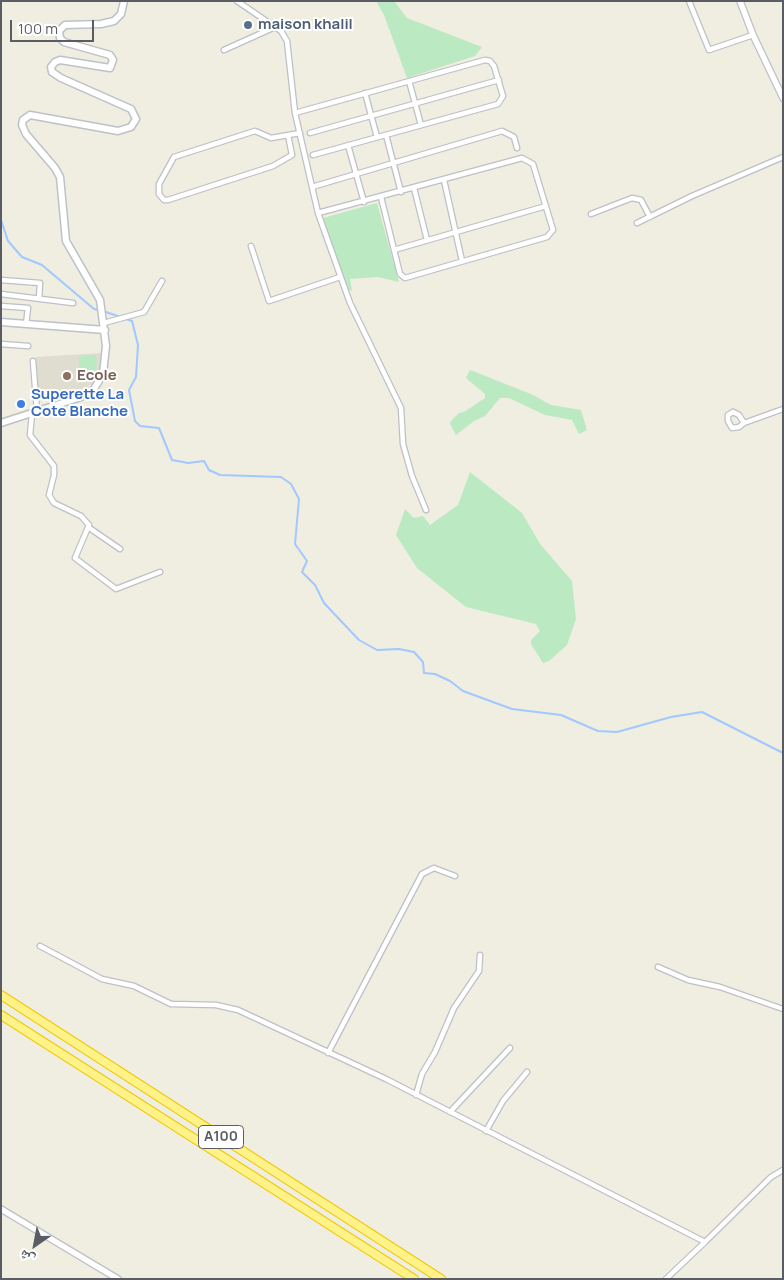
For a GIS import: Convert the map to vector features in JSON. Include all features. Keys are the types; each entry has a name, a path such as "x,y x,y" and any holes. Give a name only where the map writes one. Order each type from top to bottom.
{"highway":[{"name":"A100","path":"1,995 441,1279"},
{"name":"A100","path":"1,1015 414,1279"}],"main road":[{"path":"1,424 81,397 98,384 104,367 104,323 100,300 66,241 60,177 55,168 26,134 22,125 23,120 30,115 118,131 132,126 136,119 131,110 61,78 52,72 51,67 60,60 110,68 113,60 110,55 64,42 60,38 59,31 66,25 101,24 114,21 121,14 124,1"},
{"path":"1,322 26,324 104,323"}],"street":[{"path":"237,1 275,27 287,41 295,113 318,213 350,303 401,408 404,444 412,476 426,510"},
{"path":"689,1 709,50 753,35"},
{"path":"740,1 753,35 783,98"},
{"path":"224,50 275,27"},
{"path":"295,113 485,60 493,64 503,96 500,103 313,155"},
{"path":"310,133 499,80"},
{"path":"410,81 421,125"},
{"path":"365,94 377,137"},
{"path":"288,135 292,155 273,166 168,200 164,200 159,194 159,184 174,157 255,131 271,138 288,135 300,133"},
{"path":"312,187 502,131 514,137 517,148"},
{"path":"386,135 401,192"},
{"path":"348,145 364,202"},
{"path":"637,223 783,156"},
{"path":"318,213 525,158 533,164 553,228 550,236 405,278 400,274 381,197"},
{"path":"444,180 462,261"},
{"path":"414,188 427,240"},
{"path":"591,214 613,204 638,198 650,217"},
{"path":"394,250 546,206"},
{"path":"251,246 269,301 340,277"},
{"path":"1,280 40,283 39,299"},
{"path":"104,323 144,312 162,282"},
{"path":"1,294 73,303"},
{"path":"1,306 28,308 26,324"},
{"path":"1,344 28,346"},
{"path":"33,361 34,413 30,435 54,466 54,475 49,495 58,506 81,516 89,525 88,527 120,549"},
{"path":"744,423 783,409"},
{"path":"88,527 75,558 116,590 160,572"},
{"path":"328,1053 422,874 434,868 455,876"},
{"path":"40,946 102,978 134,986 170,1004 216,1005 238,1010 416,1095 705,1242"},
{"path":"416,1095 422,1074 435,1052 454,1008 479,971 480,956"},
{"path":"658,967 688,980 720,987 783,1009"},
{"path":"450,1112 510,1048"},
{"path":"486,1131 503,1101 527,1072"},
{"path":"666,1279 771,1177 783,1170"},
{"path":"1,1209 118,1279"}],"shaded area":[{"name":"Ecole","path":"101,353 100,368 93,384 89,385 85,391 39,394 36,357"}],"green space":[{"path":"376,1 394,1 407,18 482,47 475,56 407,78 384,15"},
{"path":"377,203 399,282 378,277 350,279 352,290 347,291 323,218"},
{"path":"96,355 97,376 80,376 79,356"},
{"path":"470,370 531,394 551,405 581,410 587,430 579,434 572,420 545,415 509,398 500,398 485,416 474,421 456,435 450,424 451,421 459,413 464,412 485,398 485,394 466,378"},
{"path":"470,472 522,513 540,544 572,581 576,619 567,645 549,661 543,663 531,644 531,640 540,631 536,624 466,607 417,568 396,535 405,509 414,518 423,516 430,525 458,505"}],"waterway":[{"path":"1,220 8,241 22,257 42,265 94,309 98,310"},
{"path":"103,311 132,321 138,345 136,377 129,390 135,421 140,426 159,428 172,460 188,463 204,461 209,470 220,475 281,477 291,484 299,499 295,544 307,561 302,572 315,585 324,603 359,640 377,650 399,649 414,652 423,662 424,673 435,674 450,681 463,691 512,709 561,715 598,731 617,732 671,717 702,712 783,753"}],"place":[{"name":"maison khalil","path":"248,25"},
{"name":"Ecole","path":"67,376"},
{"name":"Superette La Cote Blanche","path":"21,404"}]}
